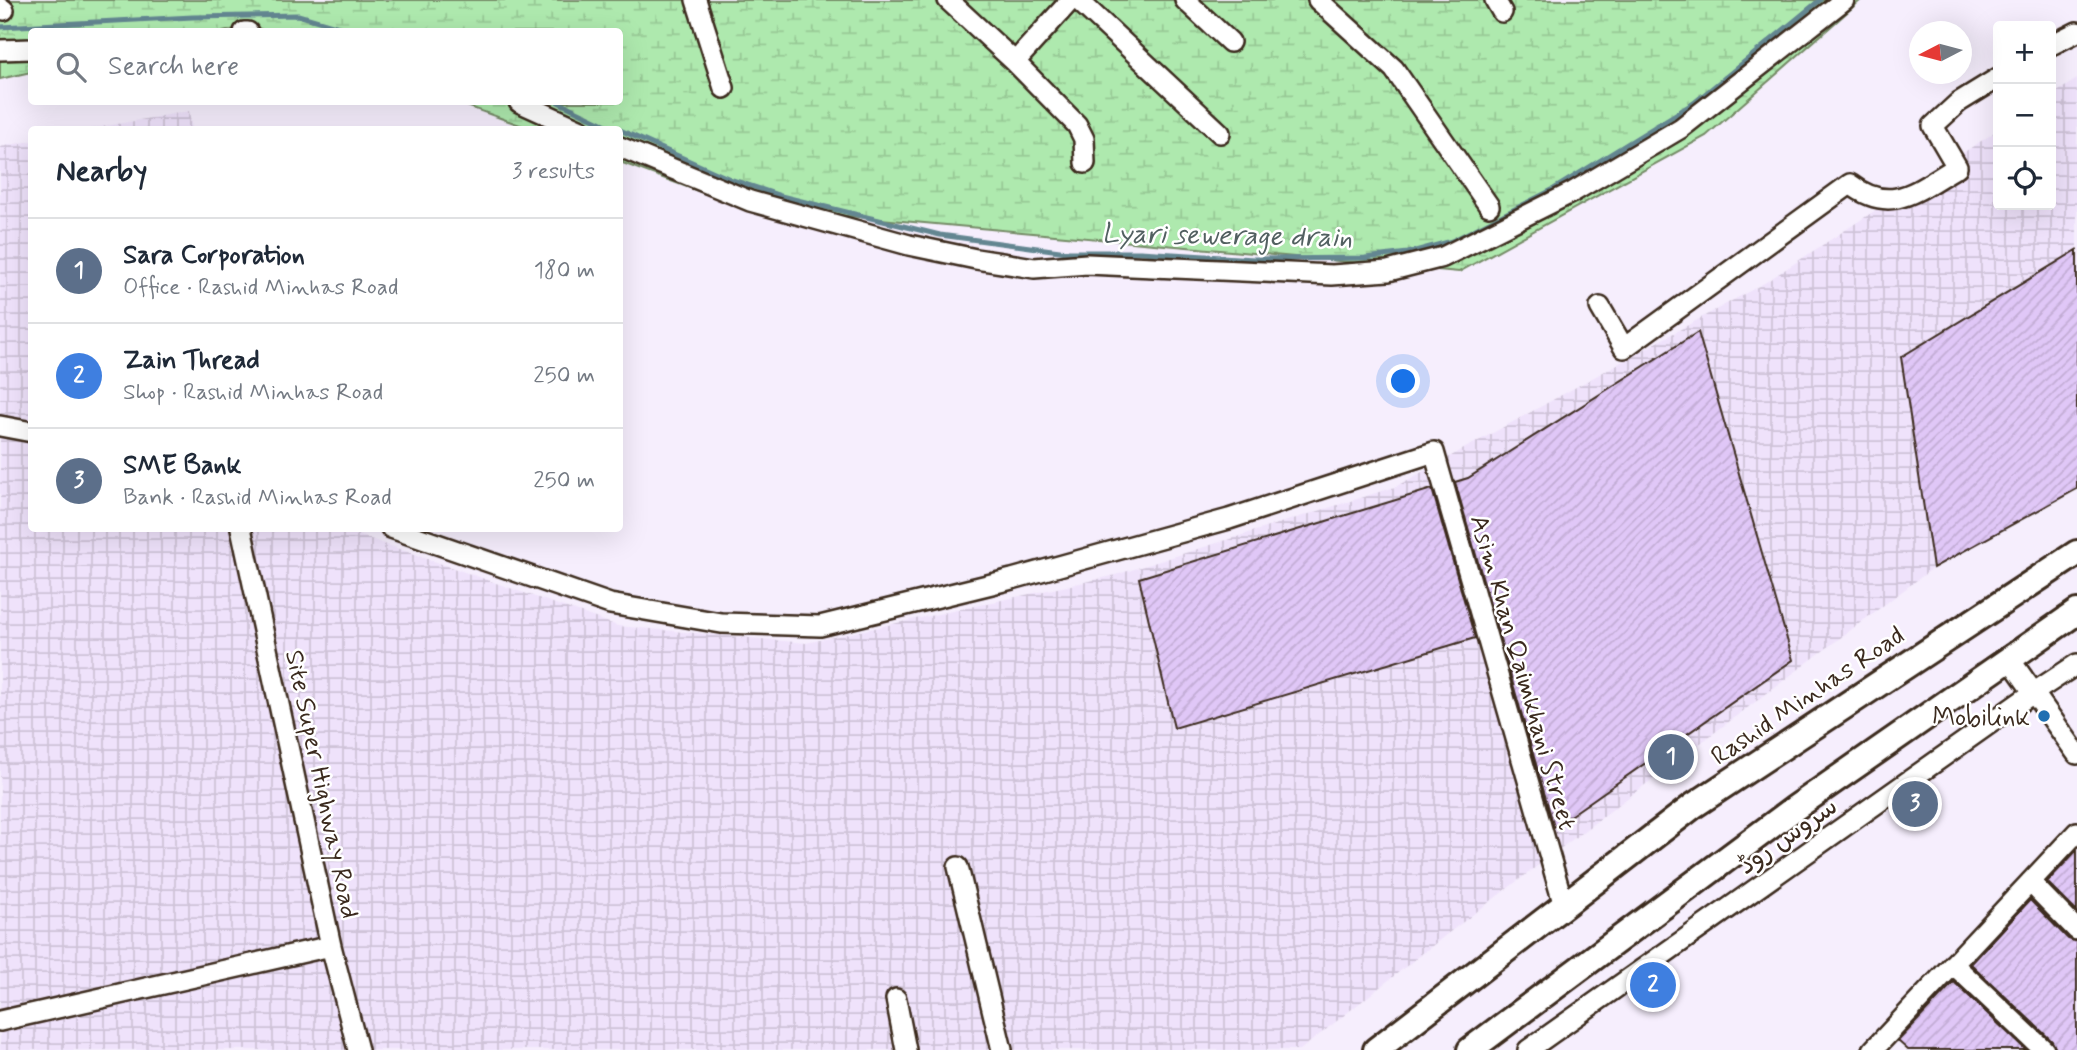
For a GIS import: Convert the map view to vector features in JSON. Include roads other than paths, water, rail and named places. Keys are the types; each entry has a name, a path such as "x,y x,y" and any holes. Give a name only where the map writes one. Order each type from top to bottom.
{"main road":[{"name":"Rashid Minhas Road","path":"1376,1050 1693,806 2077,553"},
{"path":"1470,1050 1795,808 2077,612"}],"street":[{"path":"696,0 724,88"},
{"path":"948,0 1077,125 1084,139 1085,163"},
{"path":"1015,62 1071,0"},
{"path":"1078,0 1220,133"},
{"path":"1185,0 1230,41"},
{"path":"1318,0 1394,69 1489,206"},
{"path":"623,148 750,201 909,245 976,260 1034,268 1087,264 1332,275 1388,271 1443,257 1573,192 1681,128 1844,0"},
{"path":"2056,42 2077,32"},
{"path":"0,50 28,49"},
{"path":"1600,307 1624,348 1850,184 1865,195 1883,201 1906,197 1957,167 1933,127 1959,102 1993,81"},
{"path":"526,105 572,126"},
{"path":"0,426 28,431"},
{"name":"Asim Khan Qaimkhani Street","path":"403,532 610,604 720,623 820,626 1012,579 1229,519 1434,452 1564,906"},
{"name":"Site Super Highway Road","path":"242,532 331,946 358,1050"},
{"path":"2009,658 2077,754"},
{"name":"سروس روڈ","path":"1528,1050 2077,664"},
{"path":"1878,1048 2077,832"},
{"path":"958,867 1002,1050"},
{"path":"2030,882 2077,930"},
{"path":"0,1021 331,946"},
{"path":"1954,964 2044,1050"},
{"path":"896,999 906,1050"}],"waterway":[{"name":"Lyari sewerage drain","path":"623,131 730,179 781,196 940,235 1067,252 1140,252 1254,259 1365,258 1408,253 1452,241 1554,189 1694,103 1820,0"},
{"name":"Lyari sewerage drain","path":"0,27 193,17 298,15 342,28"},
{"name":"Lyari sewerage drain","path":"564,105 609,126"}],"place":[{"name":"Mobilink","path":"2044,716"},
{"name":"Sara Corporation","path":"1671,757"},
{"name":"SME Bank","path":"1915,804"},
{"name":"Zain Thread","path":"1653,985"}]}
